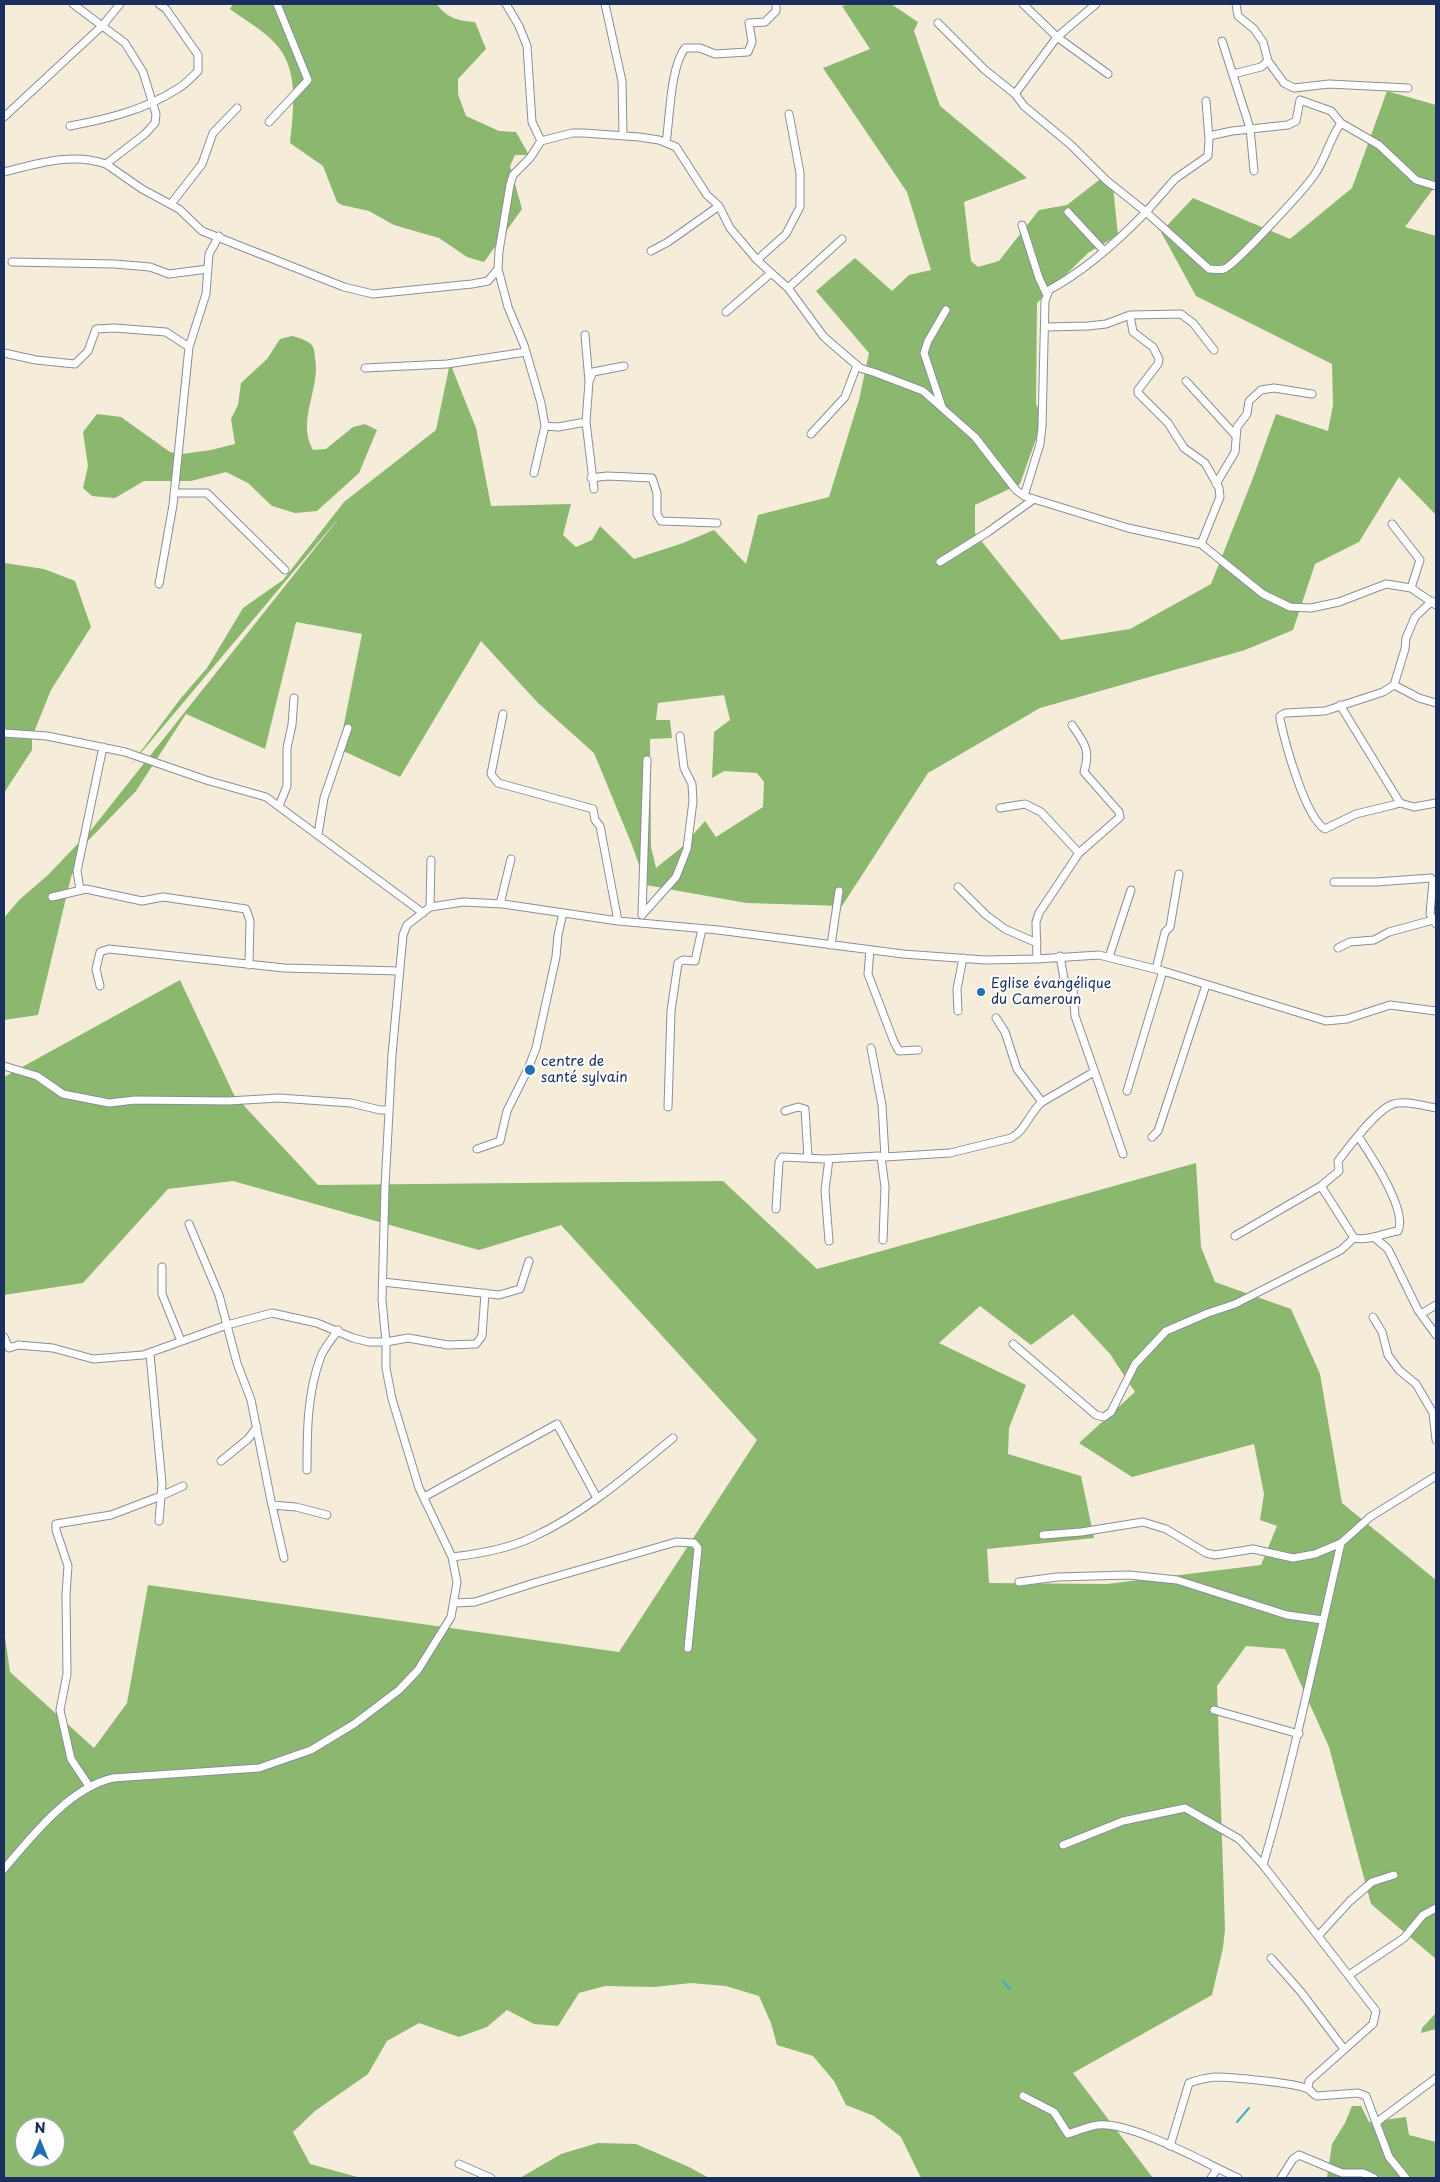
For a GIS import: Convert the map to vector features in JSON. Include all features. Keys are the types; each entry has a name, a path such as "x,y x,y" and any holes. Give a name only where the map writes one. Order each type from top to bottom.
{"street":[{"path":"73,4 126,44 143,72 156,114 155,123 146,134 106,164"},
{"path":"4,117 103,25 120,4"},
{"path":"269,122 308,80 277,4"},
{"path":"506,4 519,26 527,46 532,122 541,141"},
{"path":"605,4 622,81 623,135"},
{"path":"666,143 674,75 679,56 685,48 700,48 715,54 748,52 752,42 749,24 765,22 776,11 776,4"},
{"path":"1023,4 1057,37 1108,74"},
{"path":"1015,94 1057,37 1096,4"},
{"path":"1236,4 1238,16 1254,29 1263,42 1268,61 1284,83 1294,88 1329,84 1408,88"},
{"path":"70,126 113,117 153,102 179,89 198,71 198,55 163,5"},
{"path":"938,23 985,70 1015,94 1024,106 1072,144 1107,181 1146,212 1209,269 1224,269 1242,255 1306,187 1316,173 1331,137 1341,123"},
{"path":"1222,41 1250,128 1254,171"},
{"path":"1234,74 1261,67 1268,61"},
{"path":"1209,136 1250,128 1288,125 1296,121 1300,100 1330,111 1341,123 1379,145 1392,160 1416,180 1436,186"},
{"path":"1024,496 1040,444 1045,301 1048,290 1070,278 1120,239 1175,179 1208,156 1209,136 1206,101"},
{"path":"171,204 202,164 213,133 238,108"},
{"path":"757,260 786,234 800,207 800,173 789,114"},
{"path":"534,473 545,426 541,403 526,352 508,307 498,269 498,251 513,175 530,158 541,141 572,133 623,135 659,140 676,147 707,195 719,206 730,228 757,260 788,288 824,337 860,368 876,372 924,392 942,410 975,437 1016,490 1024,496 1128,528 1202,544 1263,594 1290,607 1311,608 1339,602 1386,584 1411,588 1434,603 1414,617 1406,638 1405,649 1394,685 1383,692 1325,711 1285,713 1280,716 1295,773 1315,819 1319,825 1326,829 1356,814 1400,803 1414,806 1436,803"},
{"path":"4,172 40,163 75,159 88,159 106,164 128,180 171,204 193,220 202,231 219,236 242,248 286,263 344,287 373,294 488,281 498,269"},
{"path":"651,251 668,242 719,206"},
{"path":"1068,212 1104,251"},
{"path":"1022,225 1039,278 1047,295"},
{"path":"159,584 174,493 189,347 206,294 209,254 219,236"},
{"path":"788,288 842,239"},
{"path":"12,262 114,264 150,267 169,274 208,269"},
{"path":"726,312 771,272"},
{"path":"942,410 924,353 928,341 946,310"},
{"path":"1045,327 1106,324 1130,315 1181,314 1193,323 1214,350"},
{"path":"1130,315 1133,332 1153,347 1159,359 1158,364 1138,390 1138,393 1168,423 1184,448 1205,462 1216,484 1220,497 1202,544"},
{"path":"4,353 36,360 75,364 88,351 96,328 166,332 189,347"},
{"path":"585,335 589,382 586,422 594,489"},
{"path":"365,368 447,364 526,352"},
{"path":"811,434 845,397 857,365"},
{"path":"589,382 593,372 624,366"},
{"path":"1186,381 1236,436"},
{"path":"1216,484 1235,452 1237,427 1247,414 1249,401 1261,390 1274,388 1312,394"},
{"path":"545,426 558,427 586,422"},
{"path":"592,478 622,476 652,478 657,493 657,514 661,521 717,523"},
{"path":"174,493 207,493 285,570"},
{"path":"940,562 988,532 1034,499"},
{"path":"1392,524 1420,560 1411,588"},
{"path":"1394,685 1419,698 1436,703"},
{"path":"279,806 287,786 287,748 292,725 294,698"},
{"path":"1340,705 1400,803"},
{"path":"503,714 491,768 493,779 498,783 593,809 600,826 618,921"},
{"path":"1038,959 1036,922 1039,913 1079,853 1118,819 1120,814 1084,772 1088,759 1087,748 1072,725"},
{"path":"318,834 324,798 348,728"},
{"path":"4,733 47,736 125,752 206,780 266,797 423,913"},
{"path":"642,919 676,877 687,849 693,801 692,784 684,768 680,736"},
{"path":"80,890 77,871 103,748"},
{"path":"642,919 648,760"},
{"path":"1000,808 1025,804 1041,812 1079,853"},
{"path":"500,904 511,858"},
{"path":"430,907 431,860"},
{"path":"1128,1091 1160,970 1165,932 1170,927 1179,874"},
{"path":"1334,882 1376,882 1431,878 1433,881 1430,914 1434,922 1389,932 1374,940 1350,942 1338,948"},
{"path":"958,887 986,915 1005,929 1037,942"},
{"path":"52,896 86,889 142,901 163,897 246,909 250,921 249,965"},
{"path":"1109,957 1131,890"},
{"path":"831,946 839,891"},
{"path":"4,1869 43,1824 89,1786 113,1778 258,1768 311,1750 354,1724 399,1690 418,1670 446,1628 455,1603 457,1582 452,1558 424,1497 392,1399 386,1368 386,1342 382,1300 389,1110 403,935 407,925 430,907 463,902 500,904 618,921 642,919 831,946 903,954 963,958 1038,959 1088,954 1109,957 1160,970 1326,1021 1346,1019 1390,1005 1436,1011"},
{"path":"477,1149 500,1141 507,1111 531,1064 546,1006 563,913"},
{"path":"668,1107 671,1011 678,963 683,960 695,961 702,928"},
{"path":"100,986 96,969 100,952 109,949 284,968 399,971"},
{"path":"870,950 868,974 894,1042 899,1051 918,1050"},
{"path":"1060,956 1064,979 1073,990 1074,1016 1122,1154"},
{"path":"958,1011 957,989 963,958"},
{"path":"1152,1137 1158,1131 1206,985"},
{"path":"996,1018 1005,1032 1016,1069 1042,1102"},
{"path":"871,1048 882,1105 885,1187 883,1240"},
{"path":"4,1066 37,1076 63,1094 109,1103 135,1100 228,1101 279,1098 351,1103 380,1110 389,1110"},
{"path":"776,1209 779,1162 782,1157 829,1159 950,1153 1011,1138 1019,1132 1036,1107 1042,1102 1092,1074 1094,1070"},
{"path":"1235,1236 1321,1186 1339,1171 1338,1161 1358,1136 1382,1112 1393,1104 1436,1108"},
{"path":"785,1111 798,1107 805,1109 808,1158"},
{"path":"1321,1186 1354,1238 1365,1240 1398,1231 1400,1220 1382,1171 1358,1136"},
{"path":"829,1159 825,1190 829,1241"},
{"path":"189,1224 210,1271 237,1363 251,1400 284,1558"},
{"path":"1374,1237 1388,1249 1421,1314 1436,1335"},
{"path":"1014,1344 1096,1415 1104,1416 1111,1412 1135,1364 1166,1331 1235,1304 1341,1250 1354,1238"},
{"path":"383,1282 499,1295 520,1290 529,1261"},
{"path":"162,1267 162,1294 182,1341"},
{"path":"4,1338 6,1350 18,1345 53,1348 93,1359 109,1359 150,1354 227,1325 272,1313 317,1323 338,1330 353,1338 369,1342 386,1342 408,1338 448,1345 476,1344 482,1336 485,1293"},
{"path":"1421,1314 1436,1305"},
{"path":"1373,1317 1382,1332 1388,1355 1399,1370 1416,1384 1435,1413 1436,1440"},
{"path":"307,1470 308,1410 312,1386 322,1354 338,1330"},
{"path":"150,1354 162,1484 159,1521"},
{"path":"424,1497 557,1424 597,1498"},
{"path":"221,1461 248,1439 257,1427"},
{"path":"452,1558 484,1553 532,1538 580,1512 672,1438"},
{"path":"1043,1535 1081,1532 1143,1522 1166,1529 1206,1554 1215,1555 1253,1548 1293,1558 1315,1554 1341,1542 1370,1517 1436,1476"},
{"path":"89,1786 72,1759 60,1710 67,1674 66,1594 68,1566 56,1530 56,1524 111,1515 183,1486"},
{"path":"272,1504 296,1507 327,1516"},
{"path":"455,1603 475,1602 676,1542 694,1542 698,1548 688,1648"},
{"path":"1263,1865 1299,1734 1341,1542"},
{"path":"1019,1582 1057,1577 1129,1575 1177,1580 1287,1615 1323,1620"},
{"path":"1214,1710 1299,1734"},
{"path":"1063,1845 1123,1821 1185,1808 1239,1839 1263,1865 1374,2007 1376,2015 1373,2024 1310,2081 1308,2089"},
{"path":"1318,1936 1350,1901 1372,1882 1394,1875"},
{"path":"1349,1975 1404,1938 1424,1915 1436,1908"},
{"path":"1271,1958 1344,2049"},
{"path":"1170,2146 1189,2083 1194,2081 1215,2077 1246,2079 1308,2089 1317,2096 1362,2094 1366,2096 1389,2157 1406,2178"},
{"path":"1377,2122 1436,2078"},
{"path":"1023,2096 1054,2112 1068,2134 1099,2125 1123,2128 1153,2138 1238,2178"},
{"path":"1281,2178 1293,2159 1299,2155 1345,2176 1363,2173 1374,2178"},
{"path":"459,2164 491,2178"},
{"path":"1211,2178 1217,2169"}],"green space":[{"path":"233,4 437,4 444,13 453,18 475,22 486,49 458,79 458,94 466,116 499,131 516,132 529,155 515,155 510,166 522,209 484,262 467,257 439,238 394,225 369,211 342,205 337,202 323,166 290,143 293,94 290,69 285,58 269,37 230,9"},
{"path":"853,4 891,4 918,22 914,31 940,106 1027,178 964,202 971,261 978,267 999,261 1039,210 1067,205 1099,180 1113,187 1118,235 1088,253 1037,303 1036,404 1043,419 1020,484 975,505 975,533 1061,640 1130,629 1211,584 1276,414 1328,431 1333,405 1332,364 1196,296 1161,232 1193,198 1290,239 1352,188 1387,91 1436,105 1436,185 1405,227 1436,236 1436,515 1399,477 1359,542 1315,564 1293,630 1245,650 1040,708 928,773 842,906 746,903 646,885 632,845 594,753 538,703 481,641 400,777 339,749 362,634 296,622 265,749 186,714 136,791 85,844 71,877 38,1015 4,1020 4,918 19,900 48,875 91,830 343,513 129,767 181,698 207,668 243,608 283,580 344,502 436,430 450,363 476,428 491,506 571,504 563,535 576,547 592,540 600,526 634,559 683,543 714,530 746,564 758,515 829,497 859,400 869,353 816,291 855,258 892,291 909,275 931,270 907,192 823,68 870,49 842,6","holes":["724,695 730,720 714,732 712,778 724,771 757,773 764,782 763,807 716,837 705,821 682,847 656,868 651,847 650,739 672,738 670,720 656,720 658,703"]},
{"path":"292,336 309,343 313,347 314,352 315,381 307,427 308,439 313,450 326,449 353,427 365,424 377,430 359,473 317,511 295,513 272,506 248,483 226,472 191,481 144,481 115,498 92,496 83,488 88,466 83,432 97,414 121,417 170,452 182,454 235,444 231,419 238,405 241,383 267,359 280,339"},
{"path":"4,563 44,569 75,581 91,627 51,690 32,737 32,750 4,793"},
{"path":"180,980 234,1095 318,1185 723,1181 817,1269 1196,1163 1201,1247 1215,1282 1291,1309 1320,1374 1342,1503 1436,1580 1436,1959 1371,1904 1329,1747 1285,1649 1246,1646 1217,1686 1225,1929 1223,1948 1212,1995 1073,2073 1153,2178 921,2178 901,2137 874,2116 846,2105 834,2081 813,2056 777,2045 771,2023 759,1996 726,1986 691,1983 654,1987 605,1986 579,1993 558,2026 534,2024 507,2010 487,2027 459,2037 419,2023 387,2041 368,2074 315,2111 293,2132 310,2164 361,2178 4,2178 4,1630 10,1672 94,1748 127,1703 148,1585 619,1652 757,1440 561,1225 479,1250 233,1181 168,1189 83,1283 4,1295 4,1077","holes":["980,1306 1031,1345 1073,1314 1110,1354 1135,1392 1079,1443 1132,1477 1254,1444 1264,1494 1260,1520 1277,1526 1261,1565 1107,1584 989,1583 987,1549 1094,1538 1081,1476 1008,1454 1009,1428 1026,1385 939,1343"]},
{"path":"1436,2013 1436,2029 1421,2033 1422,2028"},
{"path":"1352,2106 1361,2106 1369,2122 1406,2117 1409,2135 1436,2142 1436,2178 1327,2178 1332,2144 1345,2123"},
{"path":"598,2143 636,2144 689,2167 709,2178 520,2178 561,2154"}],"waterway":[{"path":"1003,1981 1010,1989"},
{"path":"1237,2122 1249,2108"}],"place":[{"name":"Eglise évangélique du Cameroun","path":"981,992"},
{"name":"centre de santé sylvain","path":"530,1070"}]}
